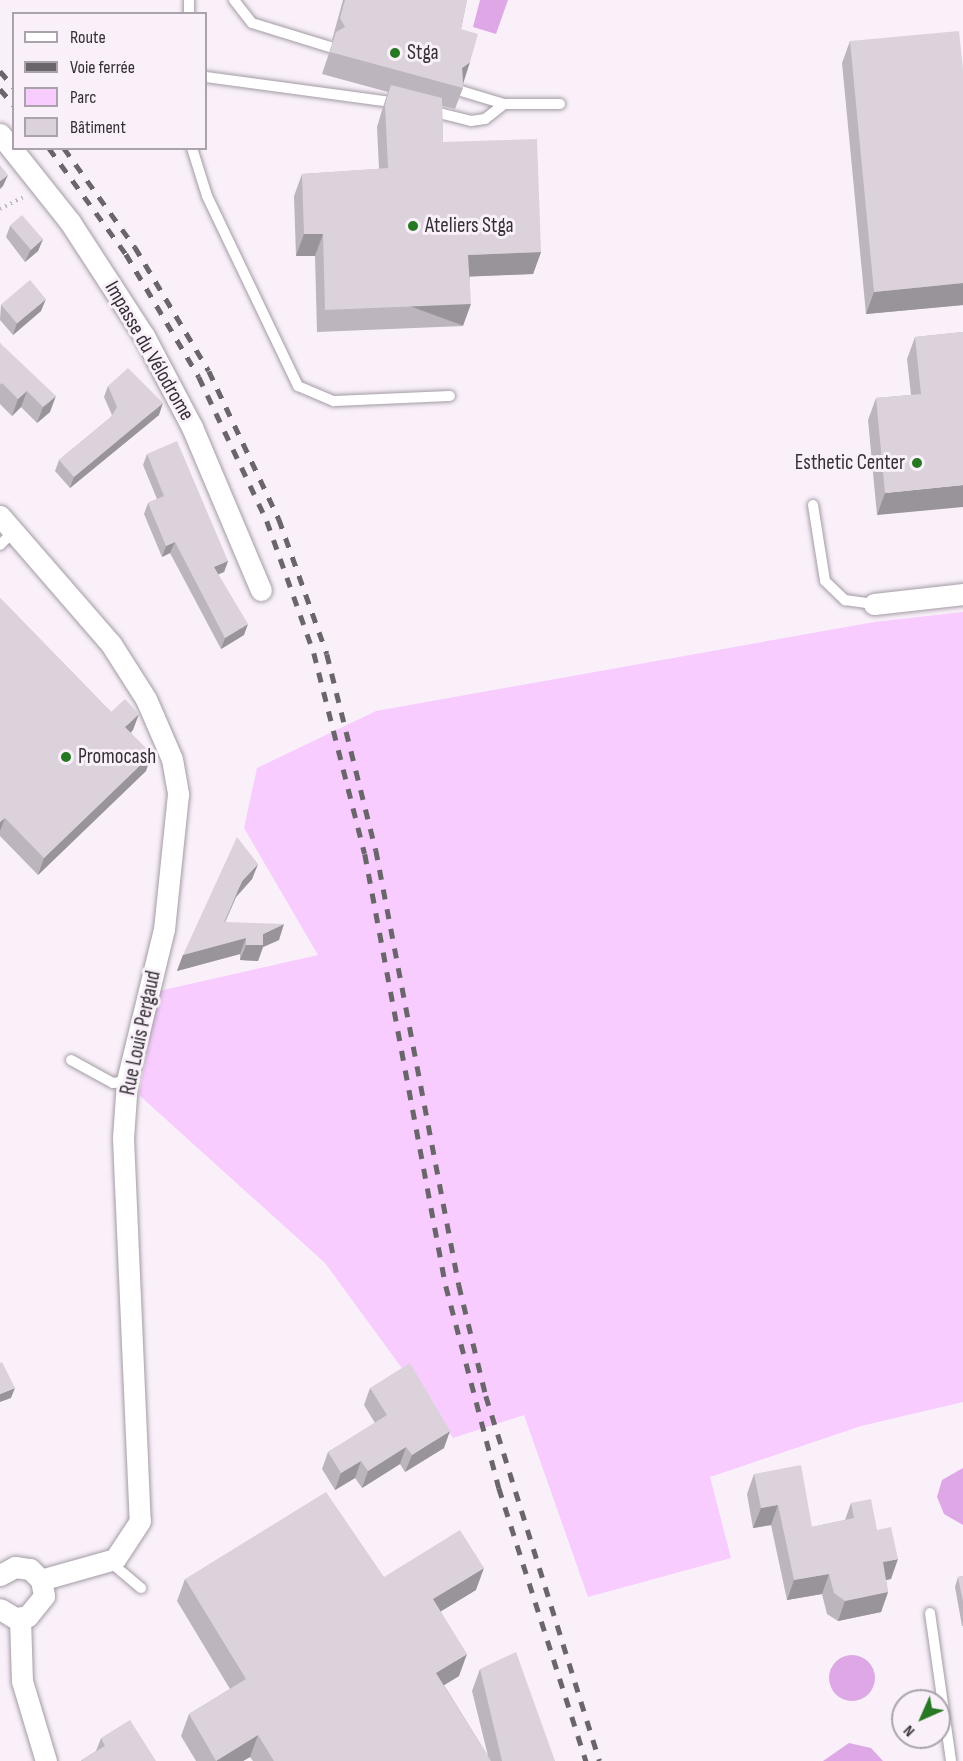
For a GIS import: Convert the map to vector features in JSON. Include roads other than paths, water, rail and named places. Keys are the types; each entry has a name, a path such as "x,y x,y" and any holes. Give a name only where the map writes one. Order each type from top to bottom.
{"street":[{"name":"Impasse du Vélodrome","path":"0,134 12,149"},
{"name":"Impasse du Vélodrome","path":"13,150 43,188 132,317 172,387 261,590"},
{"name":"Rue Louis Pergaud","path":"5,531 111,644 146,699 172,759 178,794 164,929 127,1082 123,1138 140,1521 128,1544 109,1561 41,1580"},
{"path":"874,604 963,594"},
{"path":"0,1575 22,1567 41,1580 41,1605 20,1618"},
{"path":"0,1610 20,1618"},
{"path":"20,1618 22,1682 46,1761"}],"lane":[{"path":"234,0 252,23 330,48"},
{"path":"207,77 416,108 471,121 485,119 504,104"},
{"path":"460,91 504,104 560,104"},
{"path":"193,150 207,196 298,386 334,400 450,396"},
{"path":"813,505 825,581 845,600 874,604"},
{"path":"71,1060 112,1083 127,1082"},
{"path":"109,1561 141,1588"},
{"path":"930,1613 951,1761"}],"railway":[{"path":"0,71 12,85"},
{"path":"0,89 12,103"},
{"path":"50,150 126,254 199,377 267,521 314,653 365,854 446,1286 499,1488 586,1761"},
{"path":"65,150 135,247 209,371 279,519 327,654 376,850 459,1285 486,1396 600,1761"}],"place":[{"name":"Stga","path":"395,53"},
{"name":"Ateliers Stga","path":"413,226"},
{"name":"Esthetic Center","path":"917,463"},
{"name":"Promocash","path":"66,757"}]}
